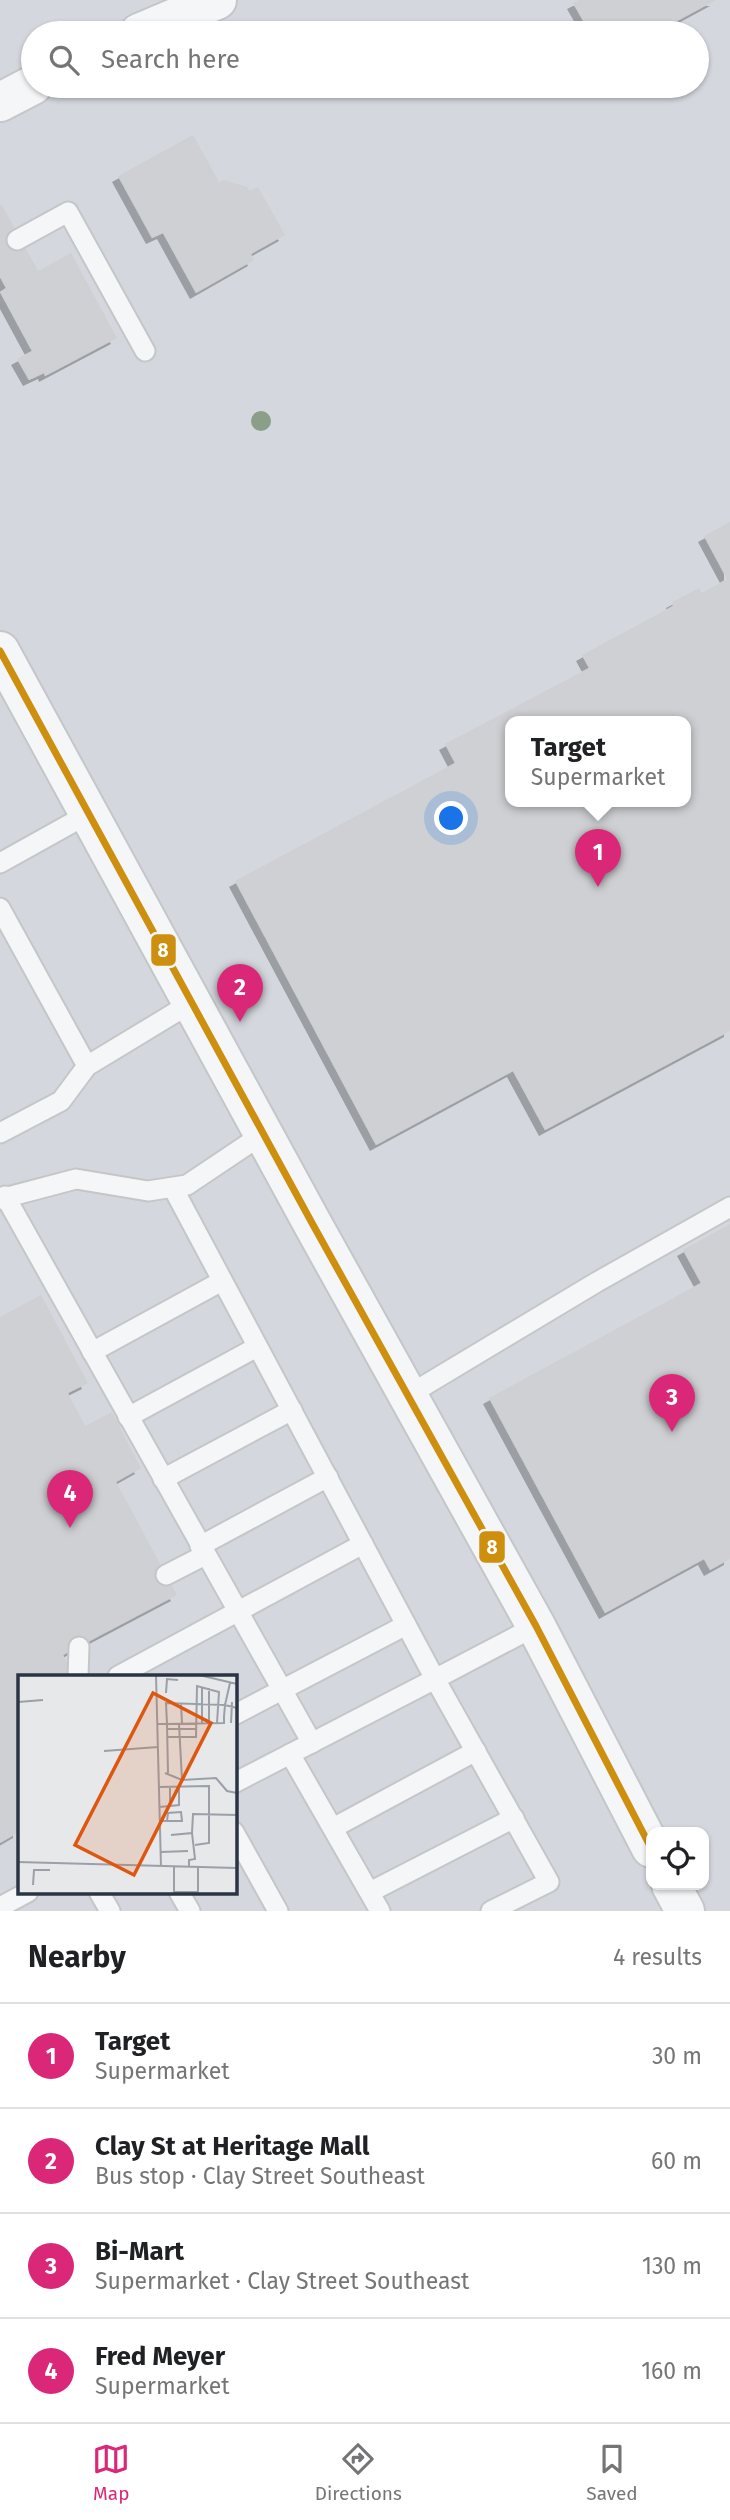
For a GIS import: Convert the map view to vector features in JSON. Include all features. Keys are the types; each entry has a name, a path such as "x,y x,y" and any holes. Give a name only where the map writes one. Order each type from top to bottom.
{"street":[{"path":"167,21 217,0"},
{"path":"0,102 21,92"},
{"path":"3,666 88,814 536,1626 646,1838"},
{"path":"674,1890 685,1911"}],"lane":[{"path":"17,240 68,212 145,351"},
{"path":"0,863 88,814"},
{"path":"0,908 87,1066"},
{"path":"0,1110 5,1130 61,1101 87,1066 191,1003"},
{"path":"263,1134 187,1185 148,1191 76,1179 2,1197 312,1743"},
{"path":"173,1188 435,1679 549,1882 491,1911"},
{"path":"407,1396 597,1282 730,1207"},
{"path":"92,1352 222,1281"},
{"path":"128,1417 257,1347"},
{"path":"163,1479 292,1410"},
{"path":"166,1575 202,1550 327,1477"},
{"path":"120,1675 363,1544"},
{"path":"236,1714 406,1625"},
{"path":"236,1782 536,1626"},
{"path":"78,1675 79,1647"},
{"path":"333,1828 476,1751"},
{"path":"290,1754 380,1911"},
{"path":"370,1892 514,1818"},
{"path":"236,1836 278,1911"},
{"path":"100,1894 110,1911"},
{"path":"180,1894 190,1911"}],"shaded area":[{"path":"0,0 730,0 730,1911 0,1911"}],"building":[{"path":"579,0 716,0 677,21 583,21 573,3"},
{"path":"193,135 219,182 224,180 247,187 249,191 258,187 285,235 251,254 254,260 196,293 163,233 152,238 118,176"},
{"path":"2,205 38,271 71,253 117,338 45,376 44,373 29,380 17,359 32,351 0,292 6,288 0,277"},
{"path":"730,522 730,1031 545,1130 513,1071 376,1145 235,881 455,763 445,744 589,668 582,655 673,606 672,602 699,588 702,593 727,579 704,536"},
{"path":"730,1224 730,1559 710,1570 704,1559 605,1613 489,1398 701,1283 683,1250"},
{"path":"41,1295 88,1383 68,1393 85,1426 112,1412 141,1468 116,1482 177,1595 63,1655 71,1670 61,1675 18,1675 18,1698 15,1700 18,1706 18,1833 0,1843 0,1317"}],"transit line":[{"name":"8","path":"0,651 312,1223 536,1626 646,1838"}],"place":[{"name":"Target","path":"598,887"},
{"name":"Clay St at Heritage Mall","path":"240,1022"},
{"name":"Bi-Mart","path":"672,1432"},
{"name":"Fred Meyer","path":"70,1528"}]}
